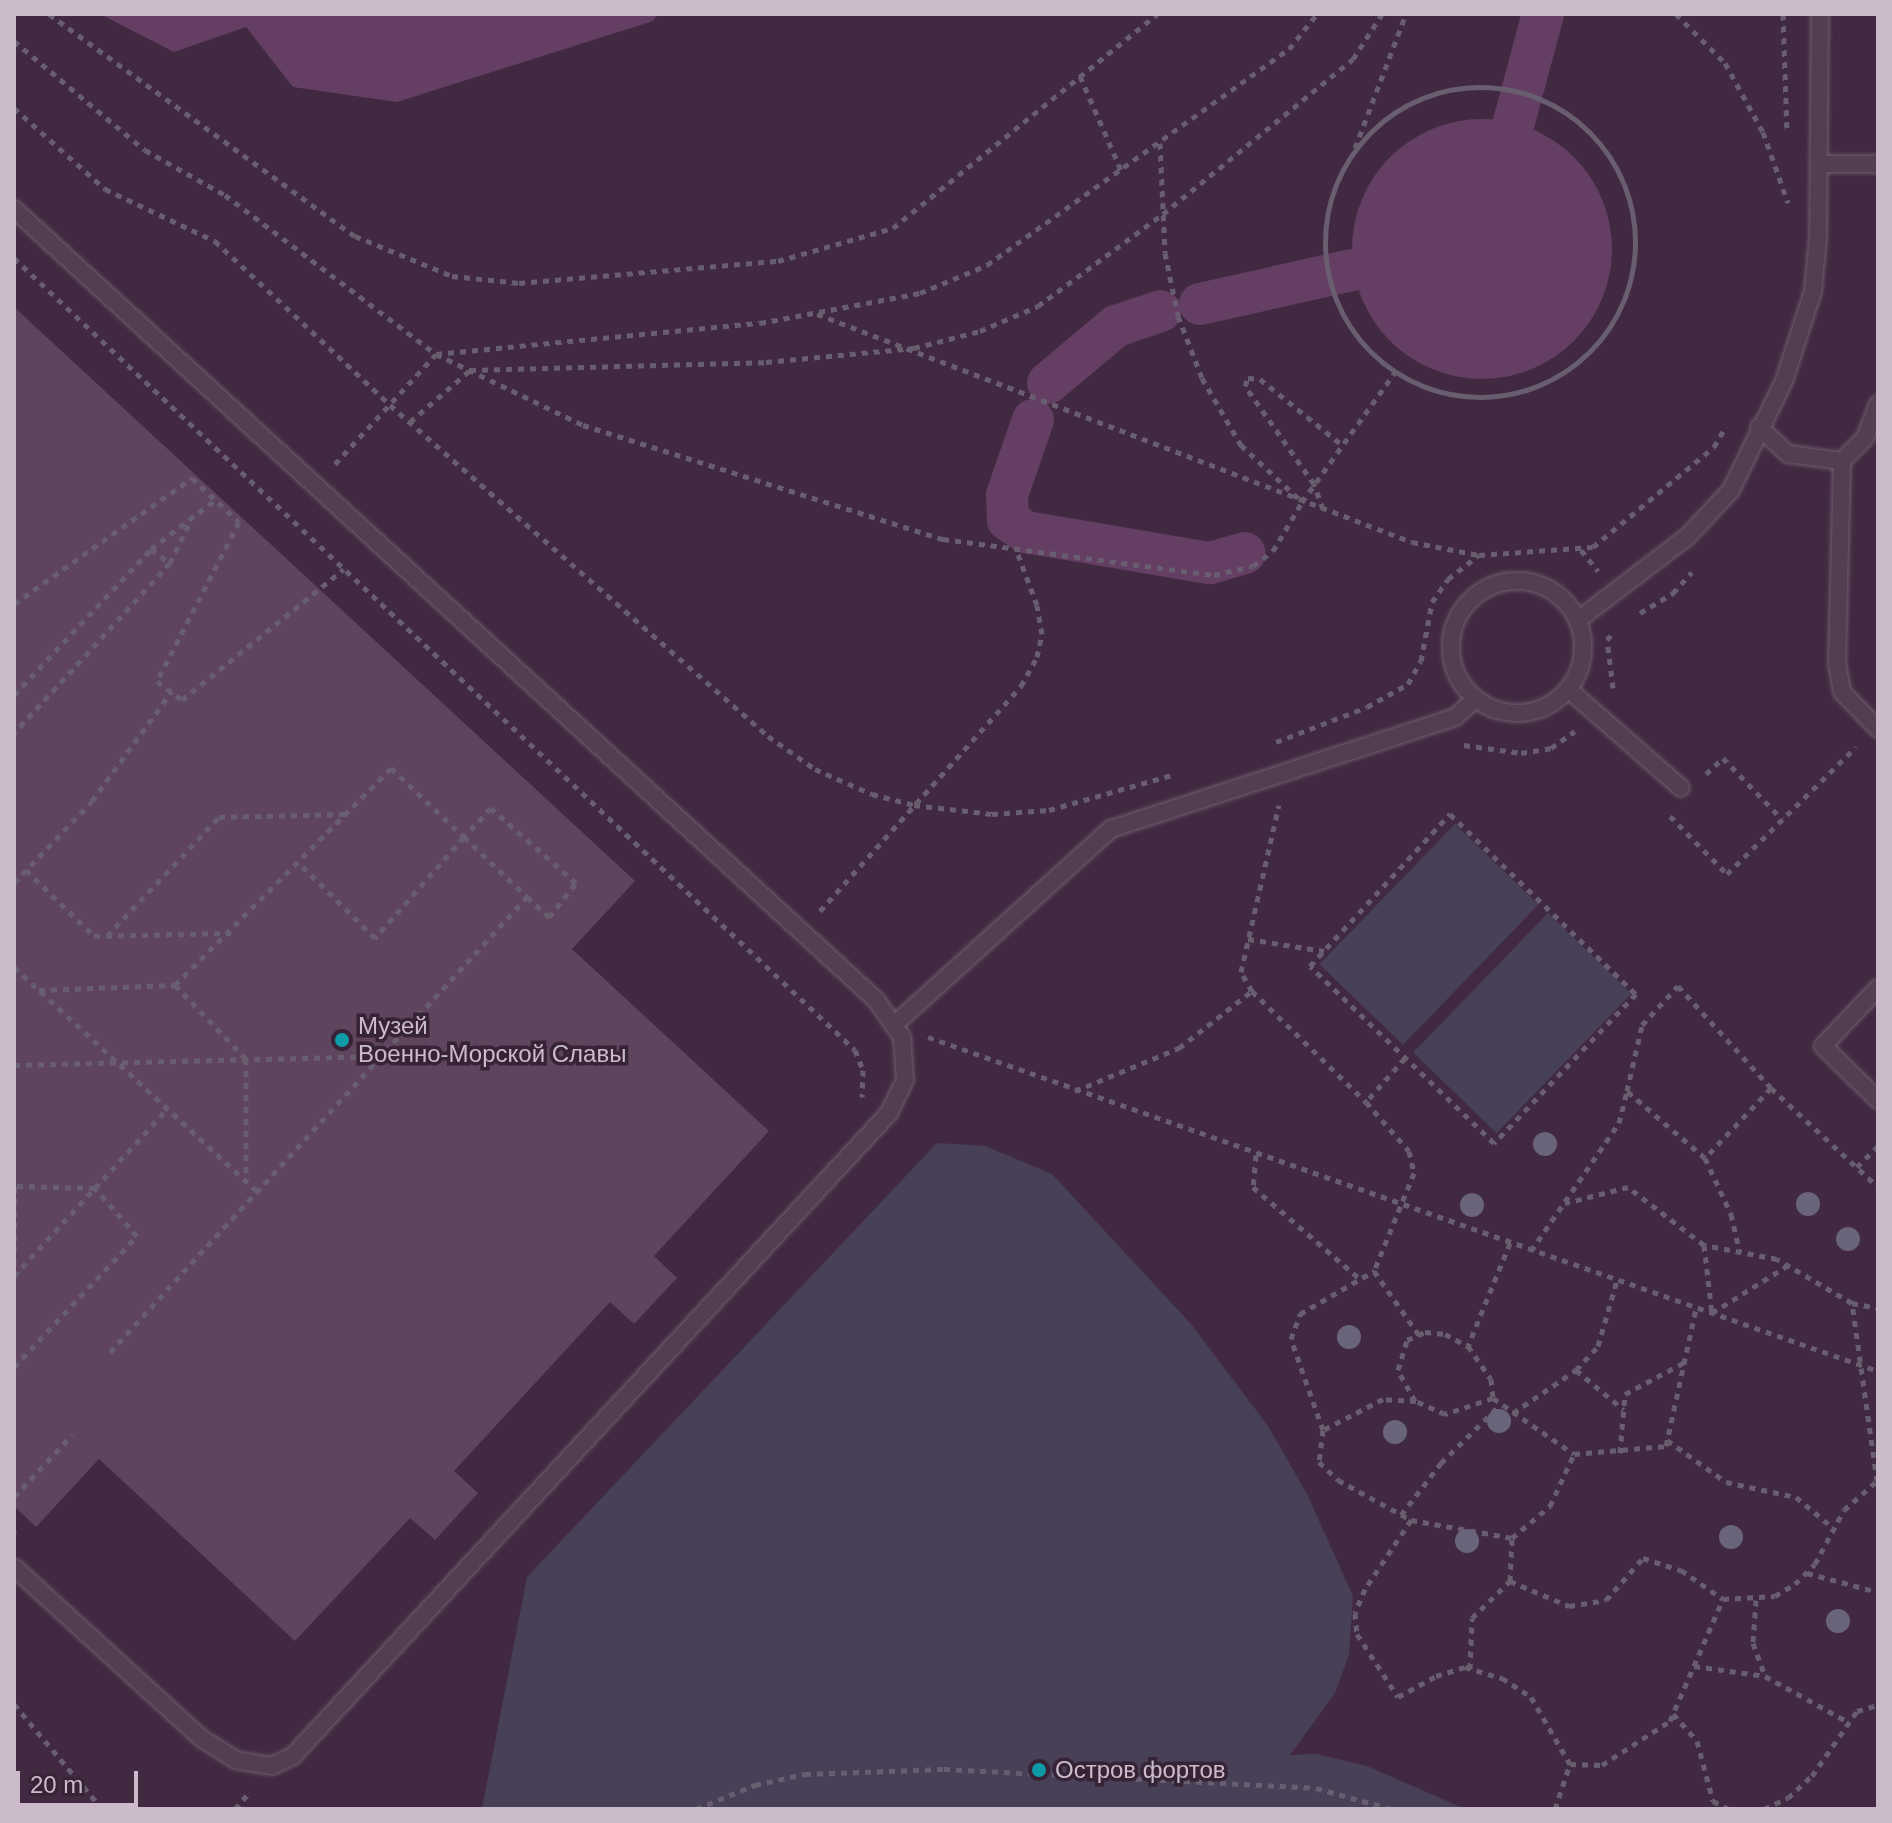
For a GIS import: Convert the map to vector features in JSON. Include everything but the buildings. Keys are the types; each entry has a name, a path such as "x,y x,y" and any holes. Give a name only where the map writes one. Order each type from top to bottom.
{"lane":[{"path":"1578,620 1687,537 1731,490 1784,381 1813,291 1819,164 1820,14"},
{"path":"1819,164 1878,164"},
{"path":"14,209 876,1000 902,1037 905,1080 889,1113 293,1756 272,1766 236,1760 201,1738 14,1567"},
{"path":"1877,728 1842,692 1837,663 1842,461 1865,438 1878,404"},
{"path":"1759,427 1788,454 1842,461"},
{"path":"1506,580 1528,580 1549,588 1578,620 1583,655 1568,689 1553,703 1514,714 1476,699 1456,673 1450,641 1455,619 1476,594 1506,580"},
{"path":"1568,689 1683,791"},
{"path":"895,1024 1111,829 1455,717 1476,699"},
{"path":"1878,988 1823,1046 1878,1100"}],"path":[{"path":"49,14 355,236 452,276 519,283 778,261 893,228 1157,14"},
{"path":"316,486 436,354 760,323 920,293 987,265 1289,49 1317,14"},
{"path":"410,422 470,370 766,362 914,348 980,331 1038,306 1163,214 1353,59 1382,14"},
{"path":"1353,153 1376,126 1429,96 1458,88 1504,91 1547,103 1596,139 1627,193 1634,255 1616,316 1576,364 1519,392 1458,396 1430,389 1395,372 1358,339 1332,288 1326,257 1330,201 1353,153 1406,14"},
{"path":"1676,14 1725,63 1763,132 1789,206"},
{"path":"1783,14 1787,142"},
{"path":"14,41 145,150 225,195 436,354 583,425 943,539 1214,575 1253,566 1273,551 1314,484 1395,372"},
{"path":"1080,76 1121,170"},
{"path":"14,108 105,189 215,241 390,405 768,736 815,769 872,794 914,805 992,814 1049,810 1187,772"},
{"path":"1160,142 1163,214 1178,316 1202,378 1241,445 1302,502"},
{"path":"1788,174 1788,219"},
{"path":"14,258 855,1050 863,1070 862,1100 856,1112"},
{"path":"814,313 914,348 1323,510 1412,542 1479,555 1526,548 1581,550 1627,523 1714,447 1728,424"},
{"path":"1323,510 1314,484 1245,386 1248,378 1260,379 1342,445"},
{"path":"14,604 192,478 239,522 157,681 182,700 344,569"},
{"path":"14,695 151,549 189,523 215,500"},
{"path":"14,733 170,563 189,523"},
{"path":"151,549 170,563"},
{"path":"802,931 1021,686 1037,657 1042,634 1037,605 1016,549"},
{"path":"1581,550 1601,576"},
{"path":"1271,743 1367,707 1408,684 1421,661 1432,602 1448,579 1479,555"},
{"path":"1633,617 1673,593 1703,560"},
{"path":"1450,750 1464,745 1521,753 1551,748 1593,712 1613,690 1607,640 1624,623"},
{"path":"14,883 92,801 172,691"},
{"path":"1782,819 1723,758 1683,791 1665,811 1727,874 1877,728"},
{"path":"39,990 175,985 232,933 299,863 391,768 464,837 527,897 549,917 576,883 491,808 464,837 375,938 299,863"},
{"path":"1266,808 1294,799"},
{"path":"1280,804 1241,972 1252,991 1366,1102 1409,1151 1414,1173 1374,1271 1300,1314 1291,1339 1323,1430 1319,1462 1338,1480 1411,1520 1512,1538"},
{"path":"107,936 219,817 347,814"},
{"path":"1450,814 1636,994 1494,1143 1405,1058 1310,966 1450,814"},
{"path":"26,870 94,936 232,933"},
{"path":"110,1352 527,897"},
{"path":"1248,939 1324,951"},
{"path":"14,967 257,1191"},
{"path":"175,985 246,1059 246,1180"},
{"path":"1531,1251 1619,1123 1642,1025 1678,986 1771,1088 1878,1187"},
{"path":"1074,1092 1179,1048 1252,991"},
{"path":"895,1024 1074,1092 1878,1371"},
{"path":"14,1065 381,1056"},
{"path":"1366,1102 1405,1058"},
{"path":"1705,1158 1771,1088"},
{"path":"1627,1091 1705,1158 1731,1214 1740,1252"},
{"path":"14,1367 137,1236 95,1188 15,1186 14,1276 85,1199 95,1188 168,1108"},
{"path":"1857,1167 1878,1146"},
{"path":"1256,1155 1253,1187 1360,1279"},
{"path":"1565,1203 1628,1187 1704,1245 1787,1266 1852,1303 1878,1308"},
{"path":"1468,1346 1510,1243"},
{"path":"1704,1245 1712,1313"},
{"path":"1712,1313 1787,1266"},
{"path":"1374,1271 1419,1335"},
{"path":"1513,1413 1576,1370 1598,1346 1617,1280"},
{"path":"1510,1581 1569,1606 1606,1600 1643,1558 1681,1570 1723,1599 1756,1600 1775,1596 1806,1572 1832,1527 1878,1481 1864,1366 1852,1303"},
{"path":"1416,1401 1398,1370 1407,1340 1419,1335 1445,1334 1468,1346 1491,1379 1493,1398 1574,1454 1620,1453 1666,1446 1696,1308"},
{"path":"1620,1453 1625,1394 1684,1362"},
{"path":"1576,1370 1624,1410"},
{"path":"1323,1430 1383,1399 1416,1401 1445,1414 1493,1398"},
{"path":"1401,1515 1441,1463 1501,1404"},
{"path":"14,1497 72,1435"},
{"path":"1667,1440 1726,1482 1796,1497 1832,1527"},
{"path":"1470,1669 1472,1618 1510,1581 1512,1538 1550,1506 1574,1454"},
{"path":"1411,1520 1365,1589 1355,1613 1357,1634 1398,1697 1436,1676 1470,1669 1502,1678 1531,1697 1570,1764 1555,1809"},
{"path":"1806,1572 1878,1592"},
{"path":"1570,1764 1602,1765 1670,1721 1723,1599"},
{"path":"1756,1600 1753,1643 1765,1676"},
{"path":"1694,1666 1765,1676 1848,1722"},
{"path":"14,1704 102,1809"},
{"path":"1764,1809 1788,1798 1812,1776 1857,1711 1878,1705"},
{"path":"1673,1714 1697,1741 1713,1801 1729,1809"},
{"path":"696,1809 755,1785 805,1774 944,1769 1316,1788 1391,1809"}],"shaded area":[{"path":"100,14 658,14 653,21 397,102 293,87 246,27 174,52"},
{"path":"1469,119 1495,119 1520,124 1543,134 1565,148 1583,166 1607,211 1612,249 1607,287 1597,310 1583,332 1565,350 1520,374 1495,379 1469,379 1444,374 1421,364 1399,350 1381,332 1357,287 1352,262 1352,236 1357,211 1367,188 1381,166 1399,148 1444,124"},
{"path":"1455,824 1538,905 1403,1045 1320,964"},
{"path":"1548,913 1631,994 1497,1133 1413,1053"},
{"path":"937,1143 985,1146 1052,1174 1191,1324 1268,1426 1307,1494 1353,1596 1349,1655 1335,1693 1290,1755 1317,1754 1367,1766 1465,1809 482,1809 527,1577"}],"waterway":[{"path":"1514,122 1543,14"},
{"path":"1200,304 1352,270"},
{"path":"1048,383 1116,326 1161,311"},
{"path":"1033,420 1007,495 1008,520 1026,532 1210,563 1245,553"}],"place":[{"name":"Музей Военно-Морской Славы","path":"342,1040"},
{"name":"Остров фортов","path":"1039,1770"}]}
